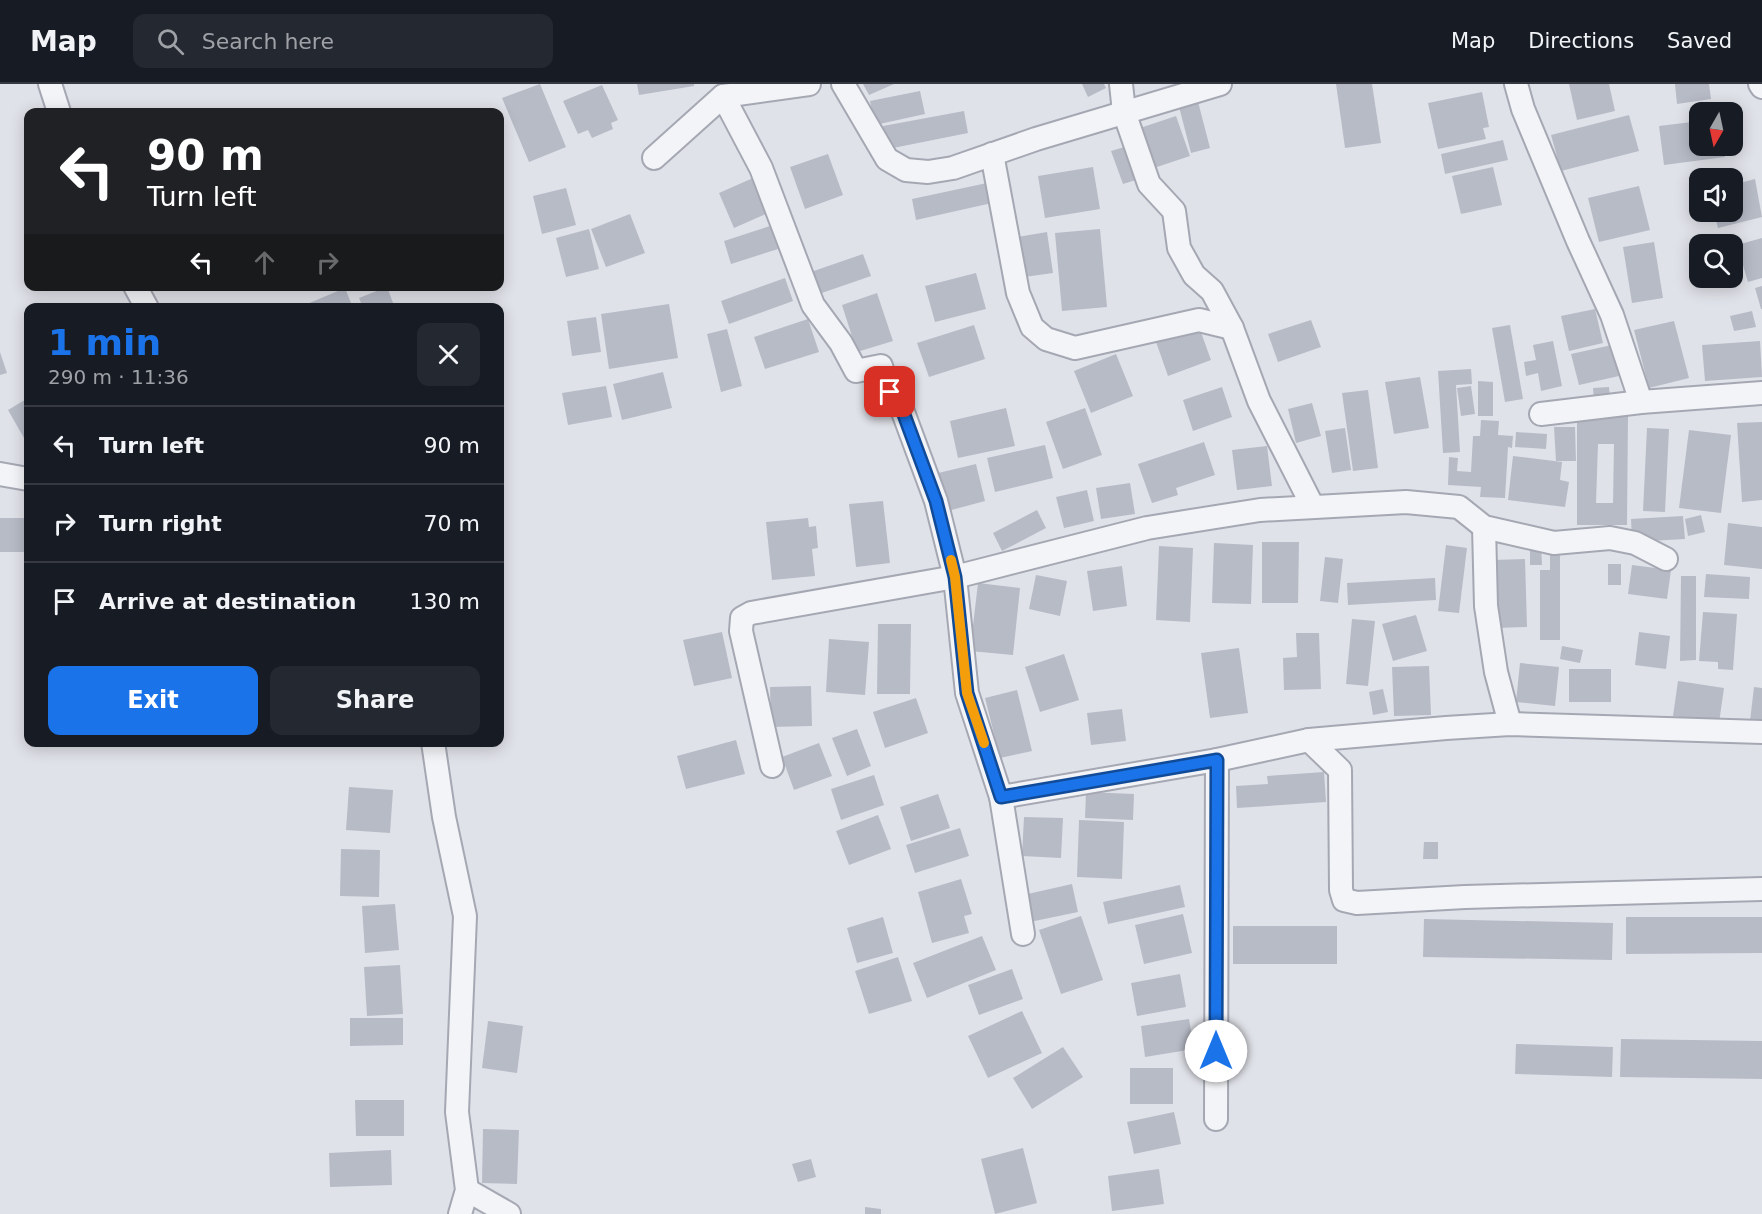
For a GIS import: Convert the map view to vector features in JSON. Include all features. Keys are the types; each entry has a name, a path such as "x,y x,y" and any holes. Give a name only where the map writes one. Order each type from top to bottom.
{"street":[{"path":"50,84 57,108"},
{"path":"654,158 723,96 809,84"},
{"path":"843,84 887,159 906,170 928,172 953,168 1124,112 1220,84"},
{"path":"1121,84 1124,112 1149,184 1174,211 1179,248 1194,276 1212,291 1232,328 1258,401 1313,507"},
{"path":"1516,84 1523,109 1573,230 1612,315 1641,402"},
{"path":"723,96 761,168 813,304 841,343 856,371 881,366 890,392 903,412 936,501 955,577 967,693 1001,797 1023,934"},
{"path":"992,154 1018,293 1032,327 1046,339 1075,348 1199,320 1232,328"},
{"path":"1541,414 1641,402 1762,393"},
{"path":"0,474 24,477"},
{"path":"772,766 741,631 742,618 751,613 955,577 1147,528 1260,510 1406,502 1459,507 1484,527 1554,543 1610,538 1635,543 1666,559"},
{"path":"1484,527 1486,606 1496,672 1510,724"},
{"path":"1001,797 1217,760 1309,740 1510,724 1762,732"},
{"path":"1309,740 1340,770 1341,890 1344,900 1357,903 1465,897 1762,889"},
{"path":"434,747 444,817 465,916 457,1112 467,1190 460,1214"},
{"path":"1216,1119 1217,760"},
{"path":"467,1190 509,1214"}],"building":[{"path":"540,84 566,147 529,162 502,98"},
{"path":"637,84 694,84 694,86 639,95"},
{"path":"863,84 894,84 869,95"},
{"path":"1082,84 1104,84 1106,88 1088,97"},
{"path":"1336,84 1372,84 1381,143 1345,148"},
{"path":"1569,84 1609,84 1615,111 1577,120"},
{"path":"1675,84 1709,84 1711,99 1677,104"},
{"path":"602,85 618,120 611,123 613,129 592,138 588,130 578,134 563,101"},
{"path":"920,91 925,114 875,125 870,101"},
{"path":"1482,92 1489,127 1483,128 1486,139 1438,149 1428,103"},
{"path":"1196,94 1210,148 1191,153 1177,99"},
{"path":"964,111 968,133 888,149 883,126"},
{"path":"1629,115 1639,151 1561,171 1551,135"},
{"path":"1176,116 1190,156 1148,170 1134,130"},
{"path":"1689,122 1689,156 1725,157 1664,165 1659,126"},
{"path":"1503,140 1508,160 1445,174 1441,154"},
{"path":"1131,145 1142,178 1123,184 1111,151"},
{"path":"828,154 843,195 805,209 790,167"},
{"path":"1093,167 1100,209 1045,218 1038,176"},
{"path":"1493,167 1502,205 1461,214 1452,176"},
{"path":"753,178 768,213 734,228 719,193"},
{"path":"1755,179 1762,217 1743,222 1743,182"},
{"path":"987,183 992,203 916,220 912,199"},
{"path":"1639,186 1650,230 1599,242 1588,198"},
{"path":"566,188 576,225 542,234 533,196"},
{"path":"630,214 645,253 606,267 591,229"},
{"path":"1716,222 1742,222 1718,228"},
{"path":"770,226 778,249 731,264 724,241"},
{"path":"589,229 599,269 566,277 556,238"},
{"path":"1100,229 1107,307 1062,311 1055,233"},
{"path":"1047,232 1053,273 1017,278 1011,238"},
{"path":"1762,238 1762,278 1748,282 1743,265 1743,243"},
{"path":"1654,242 1663,298 1632,303 1623,247"},
{"path":"863,254 871,276 816,295 808,273"},
{"path":"976,273 986,309 935,322 925,286"},
{"path":"785,278 793,301 729,324 721,301"},
{"path":"1762,286 1762,309 1761,309 1755,288"},
{"path":"338,291 346,291 351,303 309,303"},
{"path":"377,291 389,291 393,303 361,303 359,298"},
{"path":"877,293 893,341 857,352 842,305"},
{"path":"669,304 678,358 609,369 601,314"},
{"path":"1595,309 1603,343 1569,351 1561,316"},
{"path":"1752,311 1756,327 1734,331 1730,316"},
{"path":"596,317 601,352 572,356 567,321"},
{"path":"808,319 819,352 765,369 754,337"},
{"path":"1311,320 1321,347 1278,362 1268,334"},
{"path":"1674,321 1689,378 1649,388 1634,330"},
{"path":"1198,324 1211,360 1168,376 1155,339"},
{"path":"974,325 985,359 929,377 917,343"},
{"path":"1510,325 1523,399 1505,402 1492,328"},
{"path":"727,329 742,386 721,392 707,334"},
{"path":"1553,341 1562,386 1541,391 1538,373 1526,376 1524,362 1536,360 1533,345"},
{"path":"1760,341 1762,377 1705,381 1702,345"},
{"path":"1612,345 1619,376 1579,385 1571,354"},
{"path":"0,352 7,373 0,375"},
{"path":"1116,354 1133,396 1091,413 1074,371"},
{"path":"1471,369 1472,384 1456,385 1460,452 1443,453 1438,371"},
{"path":"663,372 672,408 622,420 613,384"},
{"path":"1420,377 1429,428 1394,434 1385,382"},
{"path":"1478,381 1493,382 1493,416 1478,416"},
{"path":"606,386 612,417 568,425 562,393"},
{"path":"1471,386 1475,414 1461,416 1457,388"},
{"path":"1222,387 1232,417 1193,431 1183,400"},
{"path":"1609,387 1610,399 1594,400 1593,388"},
{"path":"1368,390 1378,468 1353,471 1342,393"},
{"path":"24,400 24,438 8,410"},
{"path":"1312,403 1321,436 1296,443 1288,409"},
{"path":"1006,408 1015,446 958,458 950,421"},
{"path":"1085,408 1102,455 1063,469 1046,422"},
{"path":"1577,415 1628,416 1627,525 1577,525","holes":["1598,444 1614,444 1613,503 1596,503"]},
{"path":"1481,420 1499,421 1498,435 1513,436 1512,448 1508,447 1505,498 1480,497 1481,487 1448,485 1449,457 1458,458 1457,471 1471,472 1473,436 1480,436"},
{"path":"1762,422 1762,500 1742,502 1737,423"},
{"path":"1554,427 1575,427 1576,461 1556,461"},
{"path":"1345,428 1351,470 1332,473 1325,431"},
{"path":"1647,428 1669,429 1665,512 1643,511"},
{"path":"1689,430 1731,435 1721,513 1679,508"},
{"path":"1516,432 1547,434 1546,449 1515,447"},
{"path":"1204,442 1215,475 1176,488 1178,495 1152,503 1138,464"},
{"path":"1045,445 1053,478 995,492 987,458"},
{"path":"1267,446 1272,486 1237,490 1232,450"},
{"path":"1513,456 1562,462 1560,480 1569,482 1565,507 1508,500"},
{"path":"976,464 985,501 944,512 934,474"},
{"path":"1130,483 1135,514 1101,519 1096,488"},
{"path":"1087,490 1094,521 1064,528 1056,497"},
{"path":"883,501 890,563 856,567 849,504"},
{"path":"1037,510 1046,528 1002,551 993,533"},
{"path":"1701,515 1705,532 1688,536 1685,519"},
{"path":"1683,516 1685,539 1632,542 1631,519"},
{"path":"0,518 24,518 24,552 0,552"},
{"path":"808,518 809,527 816,526 818,548 812,549 815,576 772,580 766,522"},
{"path":"1728,523 1762,527 1762,569 1724,565"},
{"path":"1262,542 1299,542 1298,603 1262,603"},
{"path":"1214,543 1253,545 1251,604 1212,603"},
{"path":"1446,545 1467,548 1459,613 1438,611"},
{"path":"1541,545 1542,565 1530,565 1530,546"},
{"path":"1159,546 1193,548 1190,622 1156,620"},
{"path":"1550,551 1560,551 1560,640 1540,640 1540,570 1550,570"},
{"path":"1325,557 1343,559 1338,603 1320,601"},
{"path":"1525,559 1527,627 1495,628 1493,560"},
{"path":"1608,564 1621,564 1621,585 1608,585"},
{"path":"1632,565 1671,570 1667,599 1628,594"},
{"path":"1122,566 1127,606 1093,611 1087,571"},
{"path":"1706,574 1750,577 1749,599 1704,597"},
{"path":"1036,575 1067,581 1060,616 1029,609"},
{"path":"1681,576 1696,576 1696,660 1680,661"},
{"path":"1435,578 1436,600 1348,605 1347,583"},
{"path":"978,583 1020,588 1013,655 970,651"},
{"path":"1703,612 1737,614 1733,670 1718,669 1718,662 1699,661"},
{"path":"1416,615 1427,651 1393,661 1382,624"},
{"path":"1352,619 1375,621 1368,686 1346,684"},
{"path":"878,624 911,624 910,694 877,694"},
{"path":"722,632 732,678 694,686 683,640"},
{"path":"1639,632 1670,636 1666,669 1635,665"},
{"path":"1296,633 1319,633 1321,689 1284,690 1283,658 1297,657"},
{"path":"829,639 869,642 865,695 826,692"},
{"path":"1562,646 1583,650 1580,663 1560,659"},
{"path":"1239,648 1248,713 1210,718 1201,653"},
{"path":"1064,654 1079,700 1040,712 1025,667"},
{"path":"1520,663 1559,667 1555,706 1516,702"},
{"path":"1429,666 1431,715 1394,716 1392,667"},
{"path":"1569,669 1611,669 1611,702 1569,702"},
{"path":"1678,681 1724,688 1719,723 1673,716"},
{"path":"811,686 812,726 771,727 770,687"},
{"path":"1754,687 1762,688 1762,722 1750,721"},
{"path":"1383,689 1388,712 1373,715 1369,692"},
{"path":"1017,690 1032,751 1000,758 985,698"},
{"path":"916,698 928,733 885,748 873,712"},
{"path":"1122,709 1126,741 1091,745 1087,713"},
{"path":"857,729 871,766 847,776 832,738"},
{"path":"736,740 745,774 686,789 677,756"},
{"path":"819,743 832,776 794,790 782,757"},
{"path":"1324,772 1326,802 1237,808 1236,786 1268,784 1267,776"},
{"path":"874,775 884,805 841,820 831,789"},
{"path":"349,787 393,790 390,833 346,830"},
{"path":"1086,792 1134,794 1133,820 1085,818"},
{"path":"938,794 950,828 911,841 900,807"},
{"path":"878,815 891,849 849,865 836,831"},
{"path":"1024,817 1063,818 1061,858 1022,856"},
{"path":"1079,820 1124,822 1122,879 1077,877"},
{"path":"960,828 969,856 915,873 906,845"},
{"path":"1424,842 1438,842 1438,859 1423,859"},
{"path":"341,849 380,850 379,897 340,896"},
{"path":"961,879 972,914 964,916 969,933 932,943 918,892"},
{"path":"1072,884 1078,912 1025,923 1019,896"},
{"path":"1180,885 1185,907 1108,924 1103,902"},
{"path":"395,904 399,950 365,953 362,906"},
{"path":"1183,914 1192,953 1144,964 1135,925"},
{"path":"1081,916 1103,980 1061,994 1039,930"},
{"path":"883,917 893,953 857,963 847,928"},
{"path":"1626,917 1762,917 1762,953 1626,954"},
{"path":"1424,919 1613,923 1612,960 1423,957"},
{"path":"1233,926 1337,926 1337,964 1233,964"},
{"path":"982,936 996,970 927,998 913,963"},
{"path":"898,957 912,1001 869,1014 855,971"},
{"path":"400,965 403,1014 367,1016 364,967"},
{"path":"1012,969 1023,999 979,1015 968,985"},
{"path":"1180,974 1186,1007 1137,1016 1131,983"},
{"path":"1022,1011 1042,1053 988,1078 968,1036"},
{"path":"350,1018 403,1018 403,1045 350,1046"},
{"path":"1189,1019 1194,1049 1145,1057 1141,1026"},
{"path":"488,1021 523,1026 517,1073 482,1068"},
{"path":"1621,1039 1762,1041 1762,1079 1620,1077"},
{"path":"1516,1044 1613,1047 1612,1077 1515,1074"},
{"path":"1063,1047 1083,1077 1032,1109 1013,1078"},
{"path":"1130,1068 1173,1068 1173,1104 1130,1104"},
{"path":"355,1100 404,1100 404,1136 356,1136"},
{"path":"1174,1112 1181,1144 1134,1154 1127,1122"},
{"path":"483,1129 519,1130 517,1184 482,1183"},
{"path":"1023,1148 1037,1203 995,1214 981,1159"},
{"path":"391,1150 392,1185 330,1187 329,1153"},
{"path":"811,1159 816,1177 798,1182 792,1164"},
{"path":"1159,1169 1164,1204 1112,1211 1108,1176"},
{"path":"865,1207 881,1209 881,1214 865,1214"}],"slow traffic":[{"path":"951,560 955,577 967,693 984,743"}],"route":[{"path":"890,392 903,412 936,501 955,577 967,693 1001,797 1217,760 1216,1051"}]}
